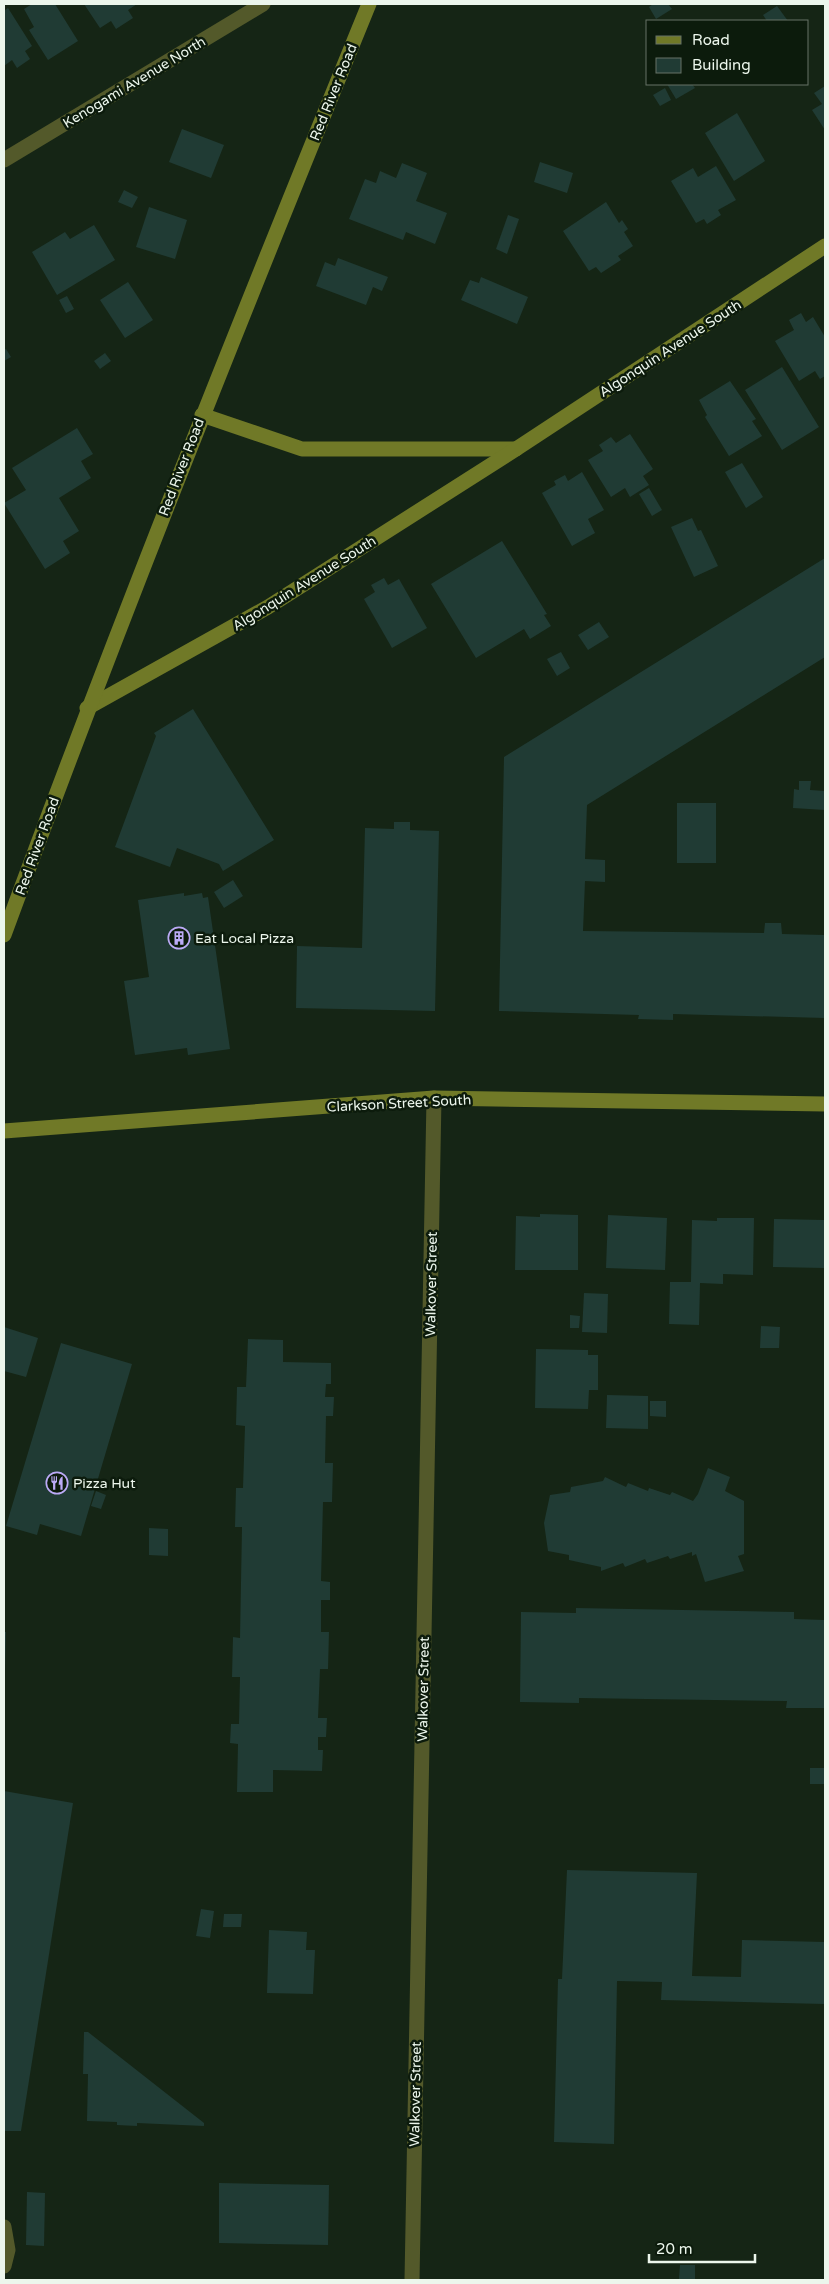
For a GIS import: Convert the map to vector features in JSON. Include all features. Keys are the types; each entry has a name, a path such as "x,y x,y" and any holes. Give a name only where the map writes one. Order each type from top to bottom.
{"main road":[{"name":"Red River Road","path":"4,935 87,708 202,415 369,4"},
{"name":"Algonquin Avenue South","path":"87,708 268,607 516,449 825,246"},
{"path":"202,415 302,449 516,449"},
{"name":"Clarkson Street South","path":"4,1131 434,1098 825,1104"}],"street":[{"name":"Kenogami Avenue North","path":"4,160 263,4"},
{"name":"Walkover Street","path":"412,2280 434,1098"},
{"path":"4,2227 8,2250 4,2266"}],"building":[{"path":"32,4 55,4 78,41 48,60 29,30 34,27 24,9"},
{"path":"84,4 137,4 128,10 133,18 116,29 111,21 100,28"},
{"path":"653,4 668,4 672,9 656,19 649,7"},
{"path":"777,6 787,20 766,20 763,15"},
{"path":"8,8 32,46 25,51 30,59 17,68 12,60 4,66 4,11"},
{"path":"668,85 693,85 695,88 676,99"},
{"path":"825,86 825,130 812,110 822,104 814,93"},
{"path":"665,88 671,100 660,106 653,95"},
{"path":"737,113 765,161 734,181 705,133"},
{"path":"182,129 224,145 211,178 169,162"},
{"path":"540,162 573,173 567,193 534,182"},
{"path":"402,163 427,173 416,201 447,213 435,244 406,232 403,240 349,219 365,179 376,183 380,171 396,178"},
{"path":"716,166 736,200 718,210 721,215 707,224 704,219 696,223 671,181 693,168 698,177"},
{"path":"124,190 138,197 132,208 118,202"},
{"path":"606,202 619,223 622,220 628,229 624,232 633,246 618,256 621,260 601,273 596,267 589,271 563,231"},
{"path":"149,207 187,220 175,259 136,247"},
{"path":"508,215 519,219 507,254 496,249"},
{"path":"94,225 115,260 57,295 32,252 65,232 70,239"},
{"path":"338,258 388,277 382,291 373,287 366,305 316,286 325,262 335,266"},
{"path":"481,277 528,297 517,324 461,300 470,280 479,283"},
{"path":"128,282 153,320 125,338 100,300"},
{"path":"67,296 74,309 66,313 59,300"},
{"path":"801,313 806,322 813,317 825,337 825,376 820,379 815,371 799,381 775,341 794,330 789,320"},
{"path":"6,349 11,357 4,361 4,350"},
{"path":"105,353 111,361 100,369 94,361"},
{"path":"782,367 819,427 782,450 745,390"},
{"path":"730,381 756,419 752,421 762,436 729,456 705,417 707,415 699,400"},
{"path":"77,428 93,454 81,461 91,478 59,498 79,531 63,541 70,553 45,569 4,503 26,490 12,468"},
{"path":"630,434 653,469 643,476 649,485 630,497 625,488 611,497 588,460 603,451 599,445 611,437 616,443"},
{"path":"742,463 763,497 746,508 725,472"},
{"path":"582,472 604,510 588,519 595,533 572,546 542,493 556,485 554,481 565,475 568,481"},
{"path":"649,488 662,510 652,516 639,494"},
{"path":"692,518 698,531 701,530 718,566 694,577 671,527"},
{"path":"502,541 547,614 544,615 551,626 530,639 524,629 476,658 431,584"},
{"path":"825,558 825,657 587,805 585,859 605,860 605,882 585,881 583,931 764,933 765,923 781,923 782,934 825,935 825,1018 673,1014 673,1020 638,1019 639,1015 499,1011 504,757"},
{"path":"384,578 388,585 399,579 427,628 392,648 364,599 375,592 371,585"},
{"path":"599,622 609,637 588,650 578,635"},
{"path":"561,652 570,668 557,676 547,659"},
{"path":"193,709 274,840 223,871 219,864 177,848 170,867 115,847 156,736 154,733"},
{"path":"799,781 811,781 810,790 825,791 825,810 793,808 794,789 799,790"},
{"path":"677,803 716,803 716,863 677,863"},
{"path":"394,822 410,822 410,830 439,831 435,1011 296,1008 297,946 362,948 365,828 394,829"},
{"path":"233,880 243,896 224,908 214,892"},
{"name":"Eat Local Pizza","path":"184,893 184,896 202,893 203,898 208,897 230,1049 188,1055 187,1048 135,1055 124,981 149,977 138,900"},
{"path":"540,1214 578,1215 578,1270 515,1270 516,1216 540,1217"},
{"path":"608,1215 667,1218 665,1270 606,1268"},
{"path":"717,1218 754,1218 753,1275 723,1274 723,1284 700,1283 699,1325 669,1324 670,1282 691,1282 692,1220 717,1221"},
{"path":"774,1219 825,1220 825,1268 773,1267"},
{"path":"584,1293 608,1294 607,1333 582,1332"},
{"path":"570,1315 580,1316 579,1328 570,1328"},
{"path":"761,1326 780,1327 779,1348 760,1348"},
{"path":"4,1327 38,1338 26,1377 4,1371"},
{"path":"248,1339 283,1340 283,1362 331,1363 331,1384 326,1384 325,1397 334,1397 333,1416 326,1416 325,1463 333,1463 332,1502 323,1502 321,1581 330,1582 330,1600 321,1600 321,1632 329,1632 328,1669 320,1669 318,1718 327,1718 326,1737 318,1737 318,1750 323,1750 322,1771 273,1770 273,1792 237,1792 238,1744 230,1743 231,1724 239,1724 240,1677 232,1677 233,1637 240,1638 242,1527 235,1527 236,1488 243,1488 245,1426 236,1425 237,1387 246,1387"},
{"path":"61,1343 132,1364 81,1536 40,1524 37,1535 6,1526"},
{"path":"536,1349 588,1350 588,1355 598,1355 598,1390 589,1390 588,1409 535,1408"},
{"path":"607,1395 648,1396 648,1429 606,1428"},
{"path":"650,1401 666,1401 666,1417 650,1416"},
{"path":"708,1468 730,1477 725,1491 744,1501 744,1554 738,1556 744,1571 705,1582 696,1554 692,1556 692,1552 670,1559 668,1556 647,1563 645,1559 625,1567 623,1563 601,1571 601,1567 569,1560 569,1555 548,1551 544,1523 550,1495 570,1492 571,1487 603,1481 605,1477 626,1487 628,1483 648,1491 649,1488 670,1495 672,1492 693,1501 698,1494"},
{"path":"96,1491 106,1495 101,1509 91,1506"},
{"path":"149,1528 168,1529 168,1556 149,1555"},
{"path":"576,1608 794,1612 794,1619 825,1620 825,1708 786,1708 787,1701 579,1698 579,1703 520,1702 521,1612 576,1613"},
{"path":"4,1632 6,1632 5,1671 4,1671"},
{"path":"810,1768 825,1768 825,1784 810,1784"},
{"path":"4,1791 73,1803 21,2131 4,2131"},
{"path":"567,1870 697,1873 692,1976 741,1977 742,1940 825,1942 825,2004 661,2000 662,1982 617,1981 614,2144 554,2142 558,1979 562,1979"},
{"path":"201,1909 214,1911 210,1938 196,1936"},
{"path":"224,1914 242,1914 241,1927 223,1927"},
{"path":"269,1930 307,1932 306,1950 315,1950 313,1994 267,1993"},
{"path":"84,2032 88,2032 204,2123 204,2126 137,2123 137,2126 117,2125 117,2122 87,2121 88,2074 83,2074"},
{"path":"219,2183 329,2185 328,2245 219,2243"},
{"path":"27,2192 45,2193 44,2246 26,2245"},
{"path":"680,2265 695,2265 695,2279 679,2279"}],"place":[{"name":"Eat Local Pizza","path":"179,938"},
{"name":"Pizza Hut","path":"57,1483"}]}
